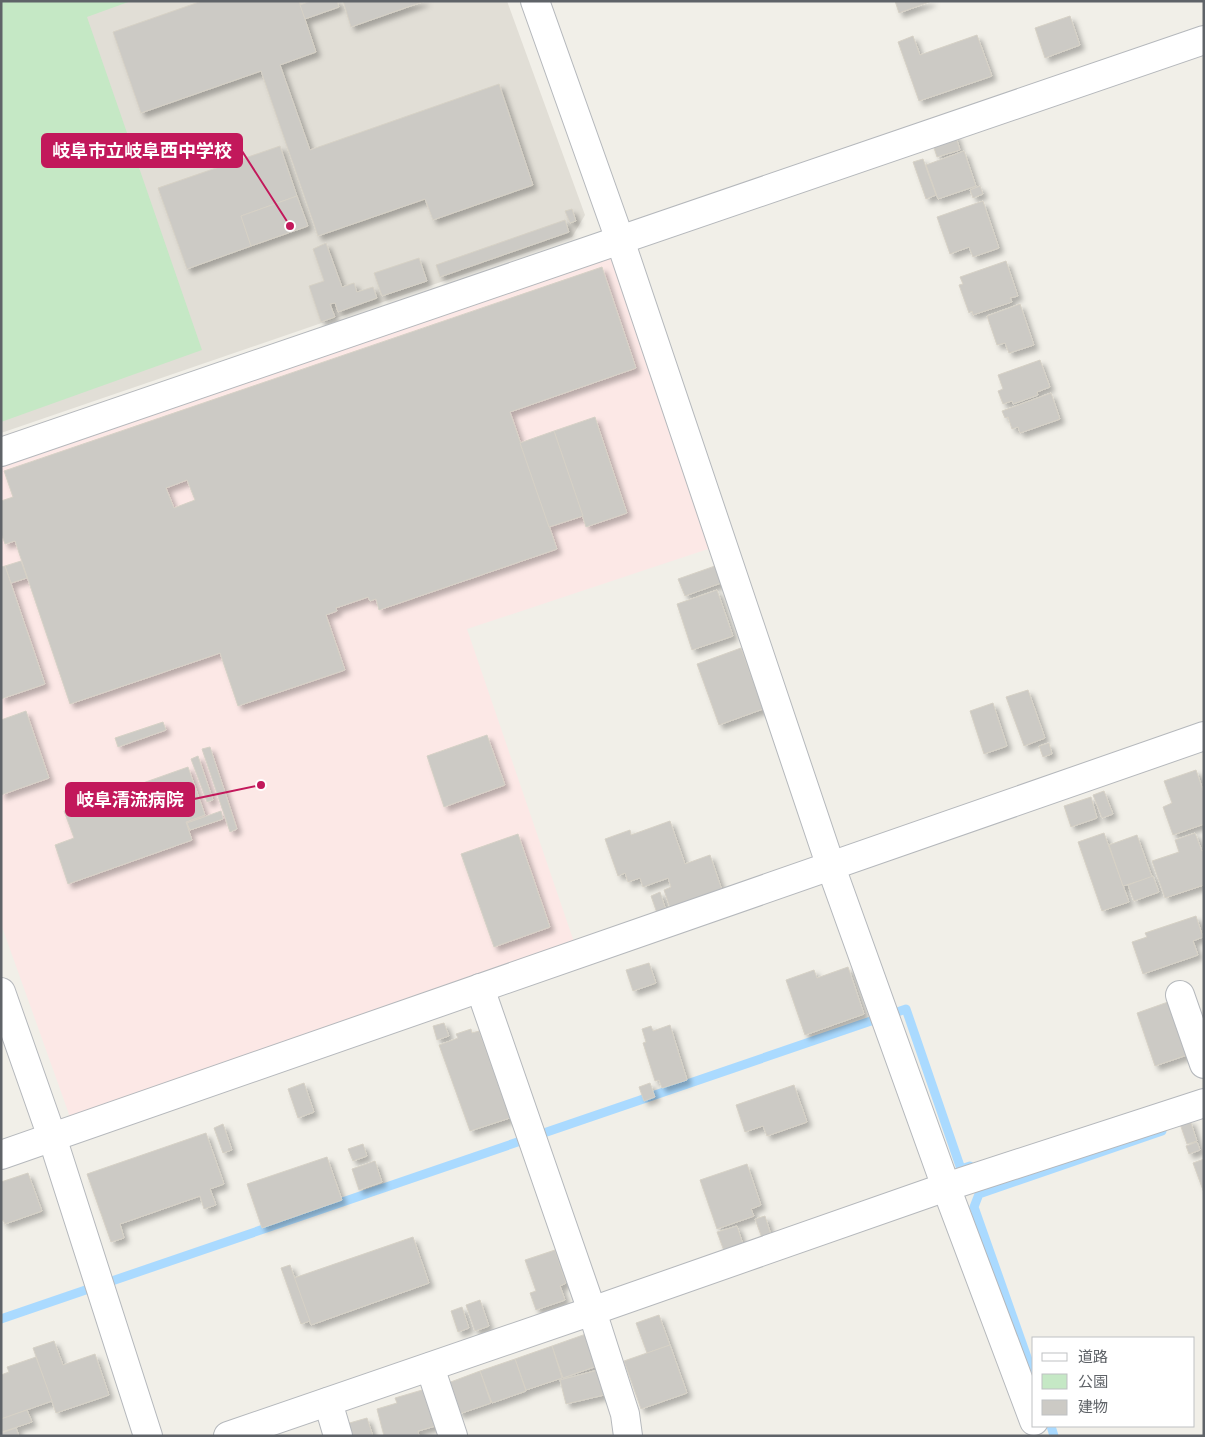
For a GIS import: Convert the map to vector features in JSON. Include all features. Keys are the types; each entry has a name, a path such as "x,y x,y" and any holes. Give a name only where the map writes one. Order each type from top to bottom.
{"street":[{"path":"535,1 620,240 831,867 946,1188 1032,1416"},
{"path":"1,452 1204,40"},
{"path":"1,1155 1204,736"},
{"path":"480,988 592,1311 625,1414 628,1436"},
{"path":"1,992 52,1137 148,1436"},
{"path":"1180,996 1204,1064"},
{"path":"228,1436 946,1188 1204,1103"},
{"path":"430,1367 453,1436"},
{"path":"328,1402 338,1436"}],"shaded area":[{"path":"1,1 507,1 585,215 572,237 1,433"},
{"path":"611,257 711,548 467,629 575,945 70,1117 1,924 1,463"}],"green space":[{"path":"1,1 131,1 87,17 202,350 1,422"}],"building":[{"path":"202,1 299,1 316,52 280,65 310,150 499,84 533,185 433,220 425,199 318,236 261,71 141,113 113,32"},
{"path":"311,1 337,1 339,7 305,19 300,5"},
{"path":"343,1 425,1 351,27"},
{"path":"895,1 932,1 899,13"},
{"path":"1070,16 1080,45 1045,58 1035,28"},
{"path":"977,35 992,76 919,101 898,42 913,36 920,55"},
{"path":"955,134 960,150 937,157 932,142"},
{"path":"280,146 297,196 241,216 251,246 187,269 158,188"},
{"path":"964,151 976,186 938,199 926,165"},
{"path":"923,159 936,195 926,199 913,162"},
{"path":"980,186 983,194 973,198 970,190"},
{"path":"297,196 308,226 251,246 241,216"},
{"path":"983,201 999,248 973,257 969,247 950,254 937,217"},
{"path":"572,209 576,221 570,223 565,211"},
{"path":"565,220 569,232 440,277 436,265"},
{"path":"326,243 342,287 354,283 357,292 373,287 377,298 338,312 335,303 330,304 335,317 321,322 309,286 324,281 313,249"},
{"path":"419,258 427,281 382,296 374,273"},
{"path":"1006,261 1018,296 1010,298 1012,302 973,315 972,311 969,313 959,285 963,284 960,277"},
{"path":"602,267 636,368 510,412 557,549 379,610 376,599 370,601 368,597 336,608 337,611 326,615 345,670 238,706 220,653 70,704 15,541 5,544 1,533 1,501 13,497 4,471","holes":["187,480 195,500 174,508 166,488"]},
{"path":"1020,304 1034,345 1009,353 1005,343 997,345 987,316"},
{"path":"1040,360 1050,387 1037,392 1038,395 1013,404 1012,401 1003,404 998,391 1003,389 998,375"},
{"path":"1051,393 1060,419 1020,433 1018,427 1012,429 1008,417 1005,418 1002,411"},
{"path":"595,417 627,513 586,527 554,431"},
{"path":"554,431 583,516 549,527 520,443"},
{"path":"21,561 27,578 11,583 5,566"},
{"path":"5,566 45,684 1,699 1,567"},
{"path":"715,566 721,583 685,596 678,579"},
{"path":"717,590 733,636 692,650 677,604"},
{"path":"741,648 763,709 719,725 697,664"},
{"path":"1028,690 1045,738 1024,746 1006,697"},
{"path":"993,703 1007,746 984,754 970,711"},
{"path":"26,711 49,778 1,795 1,720"},
{"path":"163,722 166,730 118,747 115,738"},
{"path":"487,735 505,785 444,807 427,756"},
{"path":"1049,743 1052,754 1043,757 1039,746"},
{"path":"210,747 237,829 230,832 202,749"},
{"path":"198,756 213,800 207,802 191,759"},
{"path":"188,767 205,815 186,822 192,840 68,884 55,845 74,838 64,811"},
{"path":"1196,770 1204,793 1204,824 1173,835 1163,807 1172,803 1164,781"},
{"path":"1104,791 1113,814 1102,818 1093,795"},
{"path":"1091,797 1097,818 1071,827 1064,806"},
{"path":"221,811 223,819 190,830 187,823"},
{"path":"670,821 685,864 710,855 722,890 670,908 664,890 671,887 668,878 643,887 640,878 628,882 625,873 618,876 605,839 630,830 631,835"},
{"path":"1104,833 1129,902 1102,911 1078,842"},
{"path":"1195,833 1202,851 1204,850 1204,885 1165,898 1152,861 1179,852 1175,840"},
{"path":"518,834 550,927 494,947 461,854"},
{"path":"1137,835 1152,877 1123,886 1109,845"},
{"path":"1153,876 1159,892 1134,901 1128,885"},
{"path":"660,892 666,910 657,913 651,896"},
{"path":"1196,916 1203,937 1193,941 1198,955 1143,974 1132,942 1147,937 1145,933"},
{"path":"649,963 656,983 633,991 626,970"},
{"path":"848,967 864,1014 805,1035 786,980 814,970 817,978"},
{"path":"1168,1002 1187,1055 1155,1066 1137,1013"},
{"path":"444,1023 449,1036 437,1040 433,1026"},
{"path":"670,1025 687,1080 662,1088 659,1080 655,1081 643,1043 646,1042 642,1029 651,1026 653,1031"},
{"path":"471,1029 472,1033 479,1031 510,1118 470,1131 439,1045 458,1038 456,1034"},
{"path":"304,1083 314,1112 298,1118 288,1089"},
{"path":"650,1083 655,1097 644,1101 639,1087"},
{"path":"794,1085 807,1122 767,1136 763,1126 745,1132 736,1105"},
{"path":"1190,1120 1197,1141 1187,1144 1180,1124"},
{"path":"223,1124 232,1150 223,1153 214,1128"},
{"path":"206,1133 224,1184 210,1189 216,1205 204,1209 200,1196 120,1224 124,1238 111,1242 87,1174"},
{"path":"1197,1142 1200,1150 1189,1154 1186,1146"},
{"path":"363,1144 367,1156 353,1161 348,1149"},
{"path":"327,1157 342,1200 262,1228 247,1184"},
{"path":"1204,1159 1204,1193 1193,1163"},
{"path":"375,1161 382,1182 359,1190 352,1169"},
{"path":"747,1164 761,1205 751,1209 754,1216 717,1229 700,1180"},
{"path":"28,1173 42,1211 5,1224 3,1220 1,1221 1,1182"},
{"path":"765,1216 771,1235 762,1238 755,1219"},
{"path":"737,1226 743,1244 724,1251 717,1232"},
{"path":"413,1237 429,1283 311,1325 294,1278"},
{"path":"555,1250 566,1283 560,1286 565,1300 536,1310 530,1293 536,1291 525,1260"},
{"path":"290,1265 310,1321 301,1324 281,1268"},
{"path":"480,1300 489,1326 475,1331 466,1305"},
{"path":"462,1307 469,1328 458,1332 451,1311"},
{"path":"659,1315 670,1345 647,1353 636,1323"},
{"path":"586,1334 597,1366 563,1378 552,1346"},
{"path":"54,1341 63,1365 95,1354 109,1395 56,1413 33,1348"},
{"path":"670,1345 687,1393 641,1409 624,1361"},
{"path":"552,1346 562,1378 526,1390 515,1359"},
{"path":"36,1357 52,1401 1,1419 1,1375 9,1372 7,1367"},
{"path":"515,1359 526,1391 492,1403 480,1371"},
{"path":"598,1370 604,1395 566,1404 560,1380"},
{"path":"480,1371 491,1403 459,1414 448,1383"},
{"path":"429,1388 439,1425 418,1431 419,1436 384,1436 377,1409 397,1403 395,1398"},
{"path":"27,1410 32,1422 2,1432 1,1419"},
{"path":"367,1418 373,1436 350,1436 346,1424"},
{"path":"16,1428 19,1436 1,1436 1,1433"}],"waterway":[{"path":"1,1319 906,1009 961,1169 970,1166"},
{"path":"1032,1371 974,1207 979,1194 1162,1131"},
{"path":"1051,1427 1054,1436"}],"place":[{"name":"岐阜市立岐阜西中学校","path":"290,226"},
{"name":"岐阜清流病院","path":"261,785"}]}
